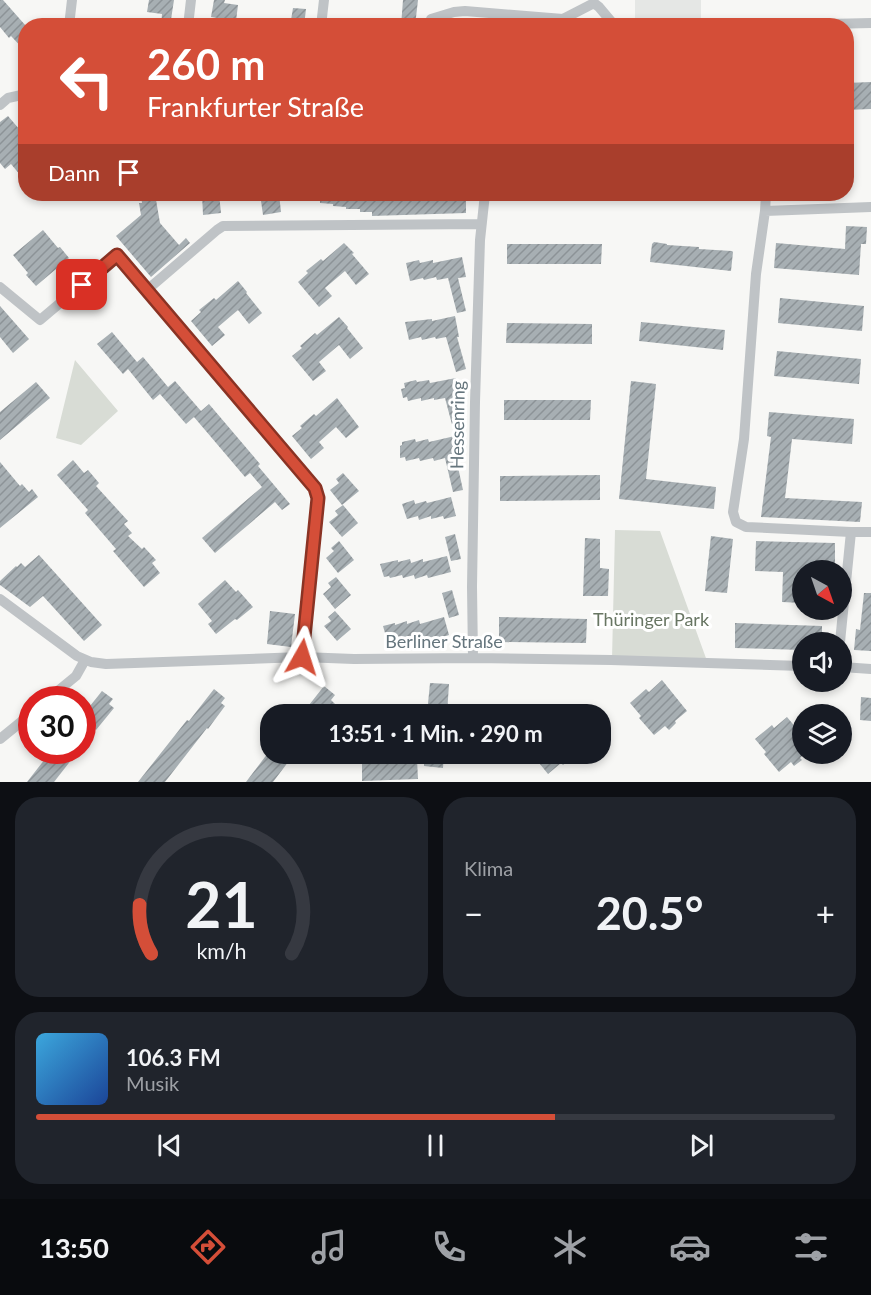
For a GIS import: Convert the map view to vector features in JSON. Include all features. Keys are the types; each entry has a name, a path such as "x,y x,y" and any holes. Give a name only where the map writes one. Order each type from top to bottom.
{"street":[{"path":"70,18 72,0"},
{"path":"189,18 191,0"},
{"path":"322,18 324,0"},
{"path":"573,18 594,3 608,18"},
{"path":"434,18 465,11 546,18"},
{"path":"854,23 871,23"},
{"path":"0,105 8,98 18,96"},
{"name":"Hessenring","path":"473,658 475,402 481,224 484,201"},
{"path":"766,201 756,274 744,439 733,512 736,522 746,527 871,532"},
{"path":"765,211 871,207"},
{"path":"147,290 223,226 481,224"},
{"path":"0,287 40,320 117,255 315,488 318,498 302,657"},
{"path":"841,632 851,532"},
{"name":"Berliner Straße","path":"0,599 72,653 96,663 302,657 611,660 792,666"},
{"path":"64,686 76,676 85,660"},
{"path":"852,668 871,669"},
{"path":"0,740 18,725"}],"shaded area":[{"path":"635,0 701,0 701,18 635,18"}],"green space":[{"path":"75,360 118,411 81,445 56,438"},
{"name":"Thüringer Park","path":"615,530 660,531 707,661 612,659"}],"building":[{"path":"0,0 3,0 19,18 18,43 11,36 9,38 0,27"},
{"path":"149,0 174,0 171,18 162,18 162,14 147,12"},
{"path":"214,0 225,0 224,3 238,5 236,18 211,17"},
{"path":"403,0 418,0 416,18 402,18"},
{"path":"293,8 306,9 305,18 291,18"},
{"path":"871,82 871,109 854,110 854,83"},
{"path":"8,116 18,128 18,172 11,164 5,169 0,163 0,122"},
{"path":"142,201 156,201 160,223 179,245 186,238 190,243 151,277 116,236 141,215 139,203"},
{"path":"202,201 220,201 221,213 203,215"},
{"path":"261,201 280,201 281,212 263,215"},
{"path":"320,201 466,201 466,213 372,216 372,212 360,212 360,209 346,209 346,207 333,206 333,204 320,203"},
{"path":"846,226 867,227 866,244 861,244 859,275 774,268 776,243 845,249"},
{"path":"43,230 69,258 36,286 13,255"},
{"path":"654,242 732,251 731,271 650,262"},
{"path":"344,243 369,274 356,285 345,271 325,288 332,296 319,307 298,282 308,273 306,271 321,259 323,261"},
{"path":"507,244 602,244 601,264 507,264"},
{"path":"462,257 466,277 458,278 466,311 457,313 448,278 437,280 436,277 424,280 423,278 410,281 406,263 433,260 433,263"},
{"path":"238,281 262,313 249,324 238,310 218,327 225,335 212,346 191,321 201,312 199,310 214,298 216,300"},
{"path":"780,298 864,306 862,331 778,323"},
{"path":"0,306 29,339 13,353 0,337"},
{"path":"455,316 459,337 457,337 466,369 456,372 446,337 422,340 421,337 409,340 405,322 432,319 432,321"},
{"path":"339,317 363,348 350,359 339,345 319,362 326,371 313,381 292,356 315,333 317,335"},
{"path":"641,322 725,330 723,350 639,341"},
{"path":"507,323 592,324 592,344 506,343"},
{"path":"112,332 137,362 143,357 168,387 175,381 201,411 209,404 260,464 258,466 290,504 282,510 275,502 215,553 202,538 262,487 250,473 245,477 194,417 186,424 160,394 153,400 128,369 123,374 97,344"},
{"path":"777,351 861,359 859,384 774,376"},
{"path":"456,378 460,397 456,398 464,429 454,432 445,398 421,401 421,398 408,401 407,397 403,398 401,389 405,388 404,383 429,380 430,383"},
{"path":"631,381 656,384 646,479 716,487 714,509 619,499"},
{"path":"36,382 50,398 0,440 0,412"},
{"path":"337,398 359,427 346,438 336,427 319,442 324,448 311,459 292,436 314,414 316,416"},
{"path":"504,400 591,400 590,420 504,420"},
{"path":"769,412 854,419 852,444 792,439 785,498 862,502 860,522 761,517 771,437 767,436"},
{"path":"455,436 460,457 456,458 463,490 453,492 445,458 434,461 433,458 420,461 419,458 406,461 405,457 400,458 402,442 428,439 429,442"},
{"path":"73,460 84,473 88,470 99,483 96,486 128,521 124,524 132,533 128,536 142,549 144,547 156,560 152,563 160,573 144,587 85,513 88,510 57,475"},
{"path":"0,462 20,486 22,484 29,492 32,489 38,497 0,528"},
{"path":"343,473 359,491 342,505 330,490 339,483 336,479"},
{"path":"600,475 600,500 500,501 500,476"},
{"path":"451,497 456,516 444,519 443,516 431,519 431,516 419,520 418,516 407,519 402,504 414,500 415,504 426,501 427,503"},
{"path":"343,505 358,523 342,537 329,522 338,515 335,511"},
{"path":"455,534 461,559 451,561 445,537"},
{"path":"711,536 733,539 727,593 705,591"},
{"path":"585,538 600,539 600,568 609,569 608,596 583,596"},
{"path":"339,541 354,560 338,573 326,558 334,551 331,548"},
{"path":"756,541 835,543 835,560 792,560 792,602 782,602 783,572 755,571"},
{"path":"39,555 102,625 84,641 43,596 30,607 0,585 0,581 16,566 21,563 25,567"},
{"path":"447,556 451,572 428,578 427,575 415,579 414,575 403,578 402,575 384,577 380,564 410,559 411,563 423,559 423,562"},
{"path":"336,577 351,595 335,609 323,594 331,587 328,583"},
{"path":"225,580 236,592 238,590 253,607 216,634 208,624 212,621 198,604"},
{"path":"452,590 459,615 449,618 442,593"},
{"path":"864,593 871,593 871,651 854,650 856,629 860,630"},
{"path":"270,611 295,614 291,647 267,644"},
{"path":"335,611 351,629 337,641 324,626 331,621 328,617"},
{"path":"444,617 449,635 437,639 436,636 425,639 424,636 412,639 411,636 399,640 398,636 387,640 383,626 407,621 407,624 419,620 420,624"},
{"path":"499,617 587,619 586,643 499,642"},
{"path":"735,623 822,626 822,632 792,632 792,650 735,648"},
{"path":"662,680 687,711 675,721 676,723 669,730 665,726 654,735 630,703 646,689 649,692"},
{"path":"430,683 449,684 448,704 428,704"},
{"path":"324,686 335,695 331,700 335,704 310,704"},
{"path":"214,689 225,698 221,703 225,706 165,782 138,782 187,720 189,721"},
{"path":"102,691 113,699 109,704 114,708 96,730 96,698"},
{"path":"861,697 871,698 871,721 860,720"},
{"path":"787,717 792,723 792,763 779,772 755,739 772,725 774,728"},
{"path":"41,764 68,764 54,782 27,782"},
{"path":"260,764 287,764 273,782 246,782"},
{"path":"362,764 417,764 418,779 362,781"},
{"path":"424,764 443,764 443,768 424,766"},
{"path":"540,764 560,764 548,774"}],"route":[{"path":"82,285 117,255 315,488 318,498 302,657"}]}
